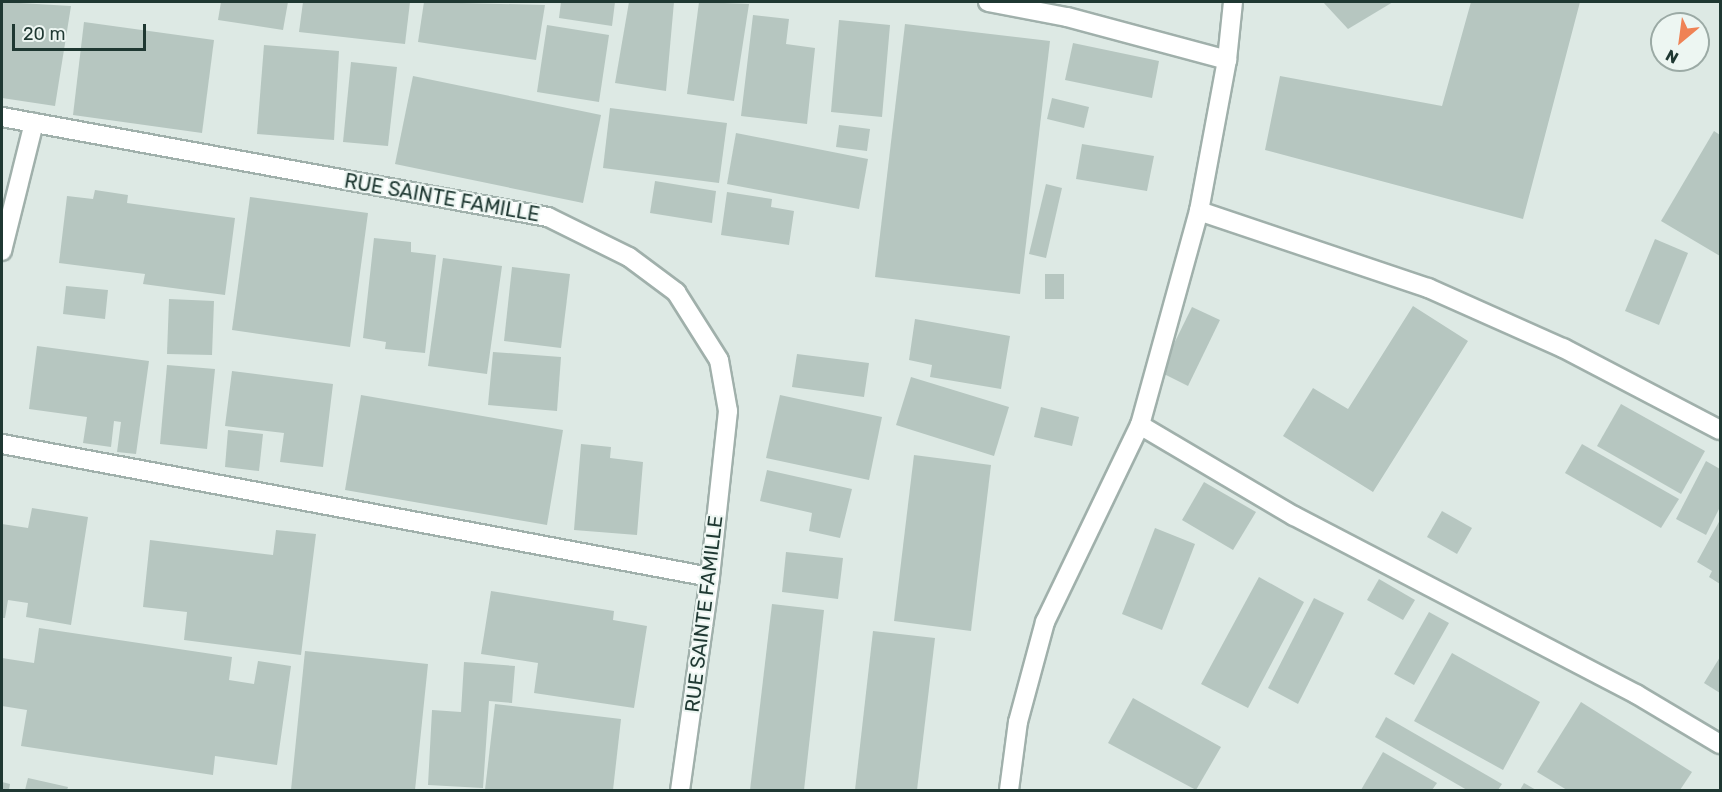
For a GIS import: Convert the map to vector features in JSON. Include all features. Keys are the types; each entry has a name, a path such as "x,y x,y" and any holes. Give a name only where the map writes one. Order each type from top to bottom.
{"street":[{"path":"988,2 1067,17 1227,60"},
{"path":"1009,790 1018,722 1045,622 1140,425 1198,211 1227,60 1233,2"},
{"name":"RUE SAINTE FAMILLE","path":"2,117 548,217 629,257 676,292 719,360 728,411 710,577 680,790"},
{"path":"2,251 34,123"},
{"path":"1198,211 1428,288 1563,348 1720,430"},
{"path":"1140,425 1294,516 1636,694 1720,744"},
{"path":"2,444 710,577"}],"building":[{"path":"2,2 71,6 55,106 2,98"},
{"path":"221,2 288,2 283,30 218,20"},
{"path":"303,2 410,2 405,44 299,32"},
{"path":"424,2 545,5 536,60 418,42"},
{"path":"561,2 615,2 612,26 559,18"},
{"path":"629,2 674,2 666,91 615,83"},
{"path":"699,2 749,4 734,101 687,94"},
{"path":"1323,2 1393,2 1348,29"},
{"path":"1471,2 1580,2 1523,219 1265,150 1280,76 1442,106"},
{"path":"753,15 789,19 786,44 815,48 807,124 741,116"},
{"path":"839,20 890,25 882,117 831,112"},
{"path":"84,22 214,40 202,133 73,115"},
{"path":"905,24 1050,41 1020,294 875,277"},
{"path":"547,25 609,35 599,102 537,92"},
{"path":"1073,43 1159,61 1152,98 1065,80"},
{"path":"264,45 339,51 334,140 257,134"},
{"path":"351,62 397,67 388,146 343,142"},
{"path":"413,76 601,115 583,203 395,164"},
{"path":"1052,98 1089,107 1084,128 1047,119"},
{"path":"610,108 727,123 719,183 603,168"},
{"path":"839,125 870,129 867,151 836,147"},
{"path":"1714,131 1720,135 1720,256 1661,221"},
{"path":"736,133 868,159 859,209 727,184"},
{"path":"1082,144 1154,156 1147,191 1076,179"},
{"path":"655,181 716,191 712,223 650,213"},
{"path":"1046,184 1062,188 1046,258 1029,254"},
{"path":"95,190 128,195 127,203 235,218 225,295 143,284 145,274 59,263 67,196 93,199"},
{"path":"727,192 772,199 771,207 794,211 789,245 721,235"},
{"path":"250,197 368,213 350,347 232,330"},
{"path":"374,238 411,242 411,252 436,255 425,353 385,349 386,342 363,338"},
{"path":"1655,239 1688,253 1659,325 1625,311"},
{"path":"443,258 502,266 487,374 428,366"},
{"path":"512,267 570,274 561,348 504,341"},
{"path":"1045,274 1064,274 1064,299 1045,299"},
{"path":"66,286 108,290 105,319 63,314"},
{"path":"169,299 214,301 212,355 167,354"},
{"path":"1413,306 1468,341 1373,492 1283,436 1313,388 1348,409"},
{"path":"1192,307 1220,320 1188,386 1160,372"},
{"path":"915,319 1010,336 1001,389 930,377 932,365 909,360"},
{"path":"37,346 149,361 136,454 117,452 121,422 114,421 111,447 83,443 87,417 29,409"},
{"path":"493,352 561,357 557,411 488,405"},
{"path":"797,354 869,363 864,397 792,387"},
{"path":"167,365 215,369 207,449 160,444"},
{"path":"232,371 333,384 323,467 280,462 284,433 225,426"},
{"path":"911,377 1009,407 994,456 896,425"},
{"path":"361,395 563,430 547,525 345,490"},
{"path":"780,395 882,417 869,480 766,458"},
{"path":"1621,404 1705,451 1681,494 1597,446"},
{"path":"1041,407 1079,417 1072,446 1034,437"},
{"path":"228,430 263,434 259,471 225,467"},
{"path":"581,444 611,447 610,458 643,462 637,535 574,530"},
{"path":"1582,444 1679,499 1661,528 1565,473"},
{"path":"914,455 991,465 971,631 894,621"},
{"path":"1706,461 1720,469 1720,507 1706,535 1676,519"},
{"path":"767,470 852,489 840,538 809,531 812,513 760,501"},
{"path":"1204,482 1256,512 1233,550 1182,520"},
{"path":"32,508 88,517 71,625 26,617 28,603 8,600 5,618 2,618 2,524 28,528"},
{"path":"1442,511 1472,528 1457,554 1427,537"},
{"path":"1720,520 1720,584 1709,577 1712,571 1697,562"},
{"path":"1155,528 1195,544 1162,630 1122,614"},
{"path":"276,530 316,534 301,655 184,640 187,612 143,607 150,540 273,555"},
{"path":"786,552 843,558 838,599 782,592"},
{"path":"1259,577 1304,602 1248,708 1201,684"},
{"path":"1379,579 1415,600 1403,620 1367,600"},
{"path":"491,591 614,611 613,620 647,626 634,708 534,693 538,663 481,654"},
{"path":"1314,598 1344,613 1298,704 1268,688"},
{"path":"772,604 824,610 804,790 750,790"},
{"path":"1429,612 1449,623 1414,685 1394,674"},
{"path":"39,628 232,657 229,680 254,684 258,661 291,666 277,765 215,756 213,775 21,746 27,710 2,706 2,658 34,663"},
{"path":"873,631 935,638 917,790 855,790"},
{"path":"305,651 428,664 415,790 291,790"},
{"path":"1452,653 1540,702 1503,770 1414,721"},
{"path":"1720,657 1720,693 1704,683"},
{"path":"464,662 515,666 512,703 489,701 483,788 428,785 432,710 461,712"},
{"path":"1133,698 1221,747 1196,790 1108,743"},
{"path":"1581,702 1692,772 1680,790 1567,790 1537,772"},
{"path":"495,704 621,719 613,790 485,790"},
{"path":"1386,717 1502,784 1498,790 1467,790 1375,737"},
{"path":"1383,752 1437,783 1432,790 1361,790"},
{"path":"28,778 68,787 67,790 25,790"},
{"path":"2,782 10,784 9,790 2,790"},
{"path":"1524,783 1536,790 1520,790"}]}
